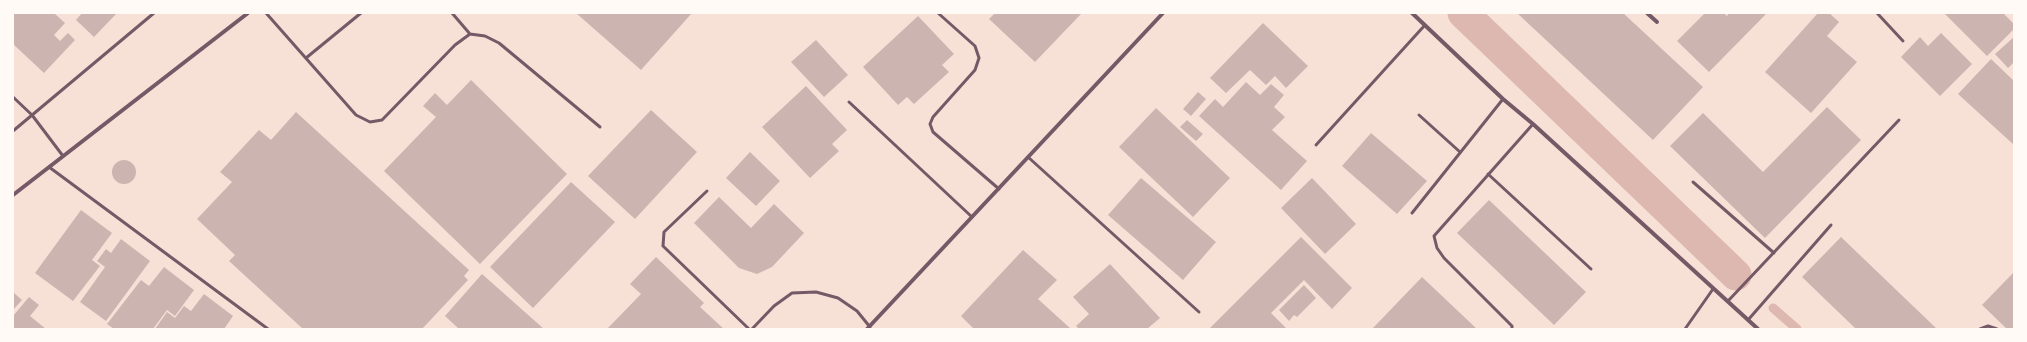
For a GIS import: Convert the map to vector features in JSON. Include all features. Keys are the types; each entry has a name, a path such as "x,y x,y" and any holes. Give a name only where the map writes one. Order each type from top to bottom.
{"street":[{"path":"13,195 248,13"},
{"path":"870,328 1163,13"},
{"path":"1412,13 1503,99 1533,124 1758,329"},
{"path":"1647,13 1657,22"}],"lane":[{"path":"13,131 154,13"},
{"path":"266,13 356,114 370,122 382,120 455,45 470,34"},
{"path":"306,58 361,13"},
{"path":"452,13 470,34 485,36 498,43 600,126"},
{"path":"938,13 975,46 979,58 975,70 933,117 930,124 933,132 999,189"},
{"path":"1877,13 1903,41"},
{"path":"1316,145 1425,25"},
{"path":"13,97 32,115 63,156"},
{"path":"1412,213 1503,99"},
{"path":"849,102 972,217"},
{"path":"1419,115 1460,152"},
{"path":"1728,301 1899,120"},
{"path":"1512,329 1512,326 1444,258 1437,248 1434,236 1533,124"},
{"path":"1028,157 1199,312"},
{"path":"49,167 268,329"},
{"path":"1488,174 1591,269"},
{"path":"1693,182 1774,253"},
{"path":"707,191 664,232 663,246 749,329"},
{"path":"1748,320 1831,225"},
{"path":"1685,329 1713,289"},
{"path":"752,329 774,306 792,294 816,292 838,298 851,306 857,311 870,328"},
{"path":"1980,329 1988,326 1997,329"}],"building":[{"path":"13,13 54,13 65,23 54,35 60,41 68,33 75,40 44,73 13,44"},
{"path":"82,13 117,13 94,37 76,20"},
{"path":"576,13 692,13 641,70"},
{"path":"995,13 1082,13 1035,62 989,19"},
{"path":"1517,13 1623,13 1703,87 1653,140"},
{"path":"1705,13 1724,13 1727,16 1729,13 1767,13 1709,72 1677,41"},
{"path":"1818,13 1829,13 1839,22 1827,36 1857,62 1811,113 1765,72"},
{"path":"1944,13 2003,13 2014,24 2014,29 1987,56"},
{"path":"918,16 954,54 942,65 949,72 914,104 907,97 898,105 863,67"},
{"path":"1263,23 1308,66 1286,88 1275,76 1266,85 1250,70 1226,93 1210,78"},
{"path":"1941,33 1972,64 1940,96 1901,57 1920,37 1928,46"},
{"path":"2014,37 2014,62 2008,68 1995,54"},
{"path":"816,40 848,75 824,97 791,62"},
{"path":"1991,59 2014,81 2014,145 1958,94"},
{"path":"471,80 567,174 480,264 384,171 436,117 423,106 435,93 447,105"},
{"path":"1246,82 1260,95 1271,84 1284,95 1274,107 1285,117 1272,130 1307,161 1281,190 1199,116 1215,99 1223,107"},
{"path":"806,86 847,130 832,144 839,151 810,178 762,127"},
{"path":"1198,92 1206,99 1191,116 1183,109"},
{"path":"1827,107 1861,140 1765,238 1670,146 1703,113 1763,172"},
{"path":"1156,108 1230,178 1193,217 1119,147"},
{"path":"651,110 697,152 635,219 588,176"},
{"path":"296,112 469,270 464,276 468,280 422,329 303,329 229,261 235,255 197,219 232,182 220,172 259,130 271,140"},
{"path":"1187,120 1203,134 1196,141 1180,127"},
{"path":"1371,133 1427,181 1397,214 1342,166"},
{"path":"750,152 780,181 756,206 726,178"},
{"path":"124,160 129,161 135,167 135,177 129,183 124,184 119,183 113,177 112,172 113,167 119,161"},
{"path":"1141,178 1216,242 1183,280 1108,215"},
{"path":"1312,178 1356,224 1325,254 1281,208"},
{"path":"571,182 615,222 533,308 490,267"},
{"path":"719,197 751,228 774,204 804,233 772,267 757,274 739,268 694,223"},
{"path":"1489,200 1586,292 1554,325 1457,233"},
{"path":"81,210 112,233 92,260 100,266 73,301 35,273"},
{"path":"1301,237 1352,288 1332,309 1304,280 1271,313 1287,329 1209,329"},
{"path":"1841,237 1937,329 1856,329 1802,277"},
{"path":"121,239 150,261 106,321 80,302 105,267 97,261 106,249 111,253"},
{"path":"1023,250 1057,280 1038,299 1071,329 974,329 961,316"},
{"path":"656,257 704,303 700,307 724,329 607,329 641,294 630,284"},
{"path":"1110,264 1160,318 1147,329 1079,329 1076,326 1089,314 1073,297"},
{"path":"164,267 194,290 175,316 167,310 153,329 114,329 107,324 141,280 149,286"},
{"path":"2014,272 2014,329 2007,329 1982,305"},
{"path":"482,274 544,329 459,329 445,316"},
{"path":"1422,277 1477,329 1372,329"},
{"path":"1304,285 1316,298 1297,317 1294,315 1289,321 1279,310"},
{"path":"14,293 22,300 13,310 13,294"},
{"path":"204,294 233,316 224,329 155,329 167,312 175,318 184,306 191,311"},
{"path":"29,297 39,305 30,316 46,329 13,329 13,316"}],"waterway":[{"path":"1463,13 1736,275"},
{"path":"1773,308 1797,329"}]}
